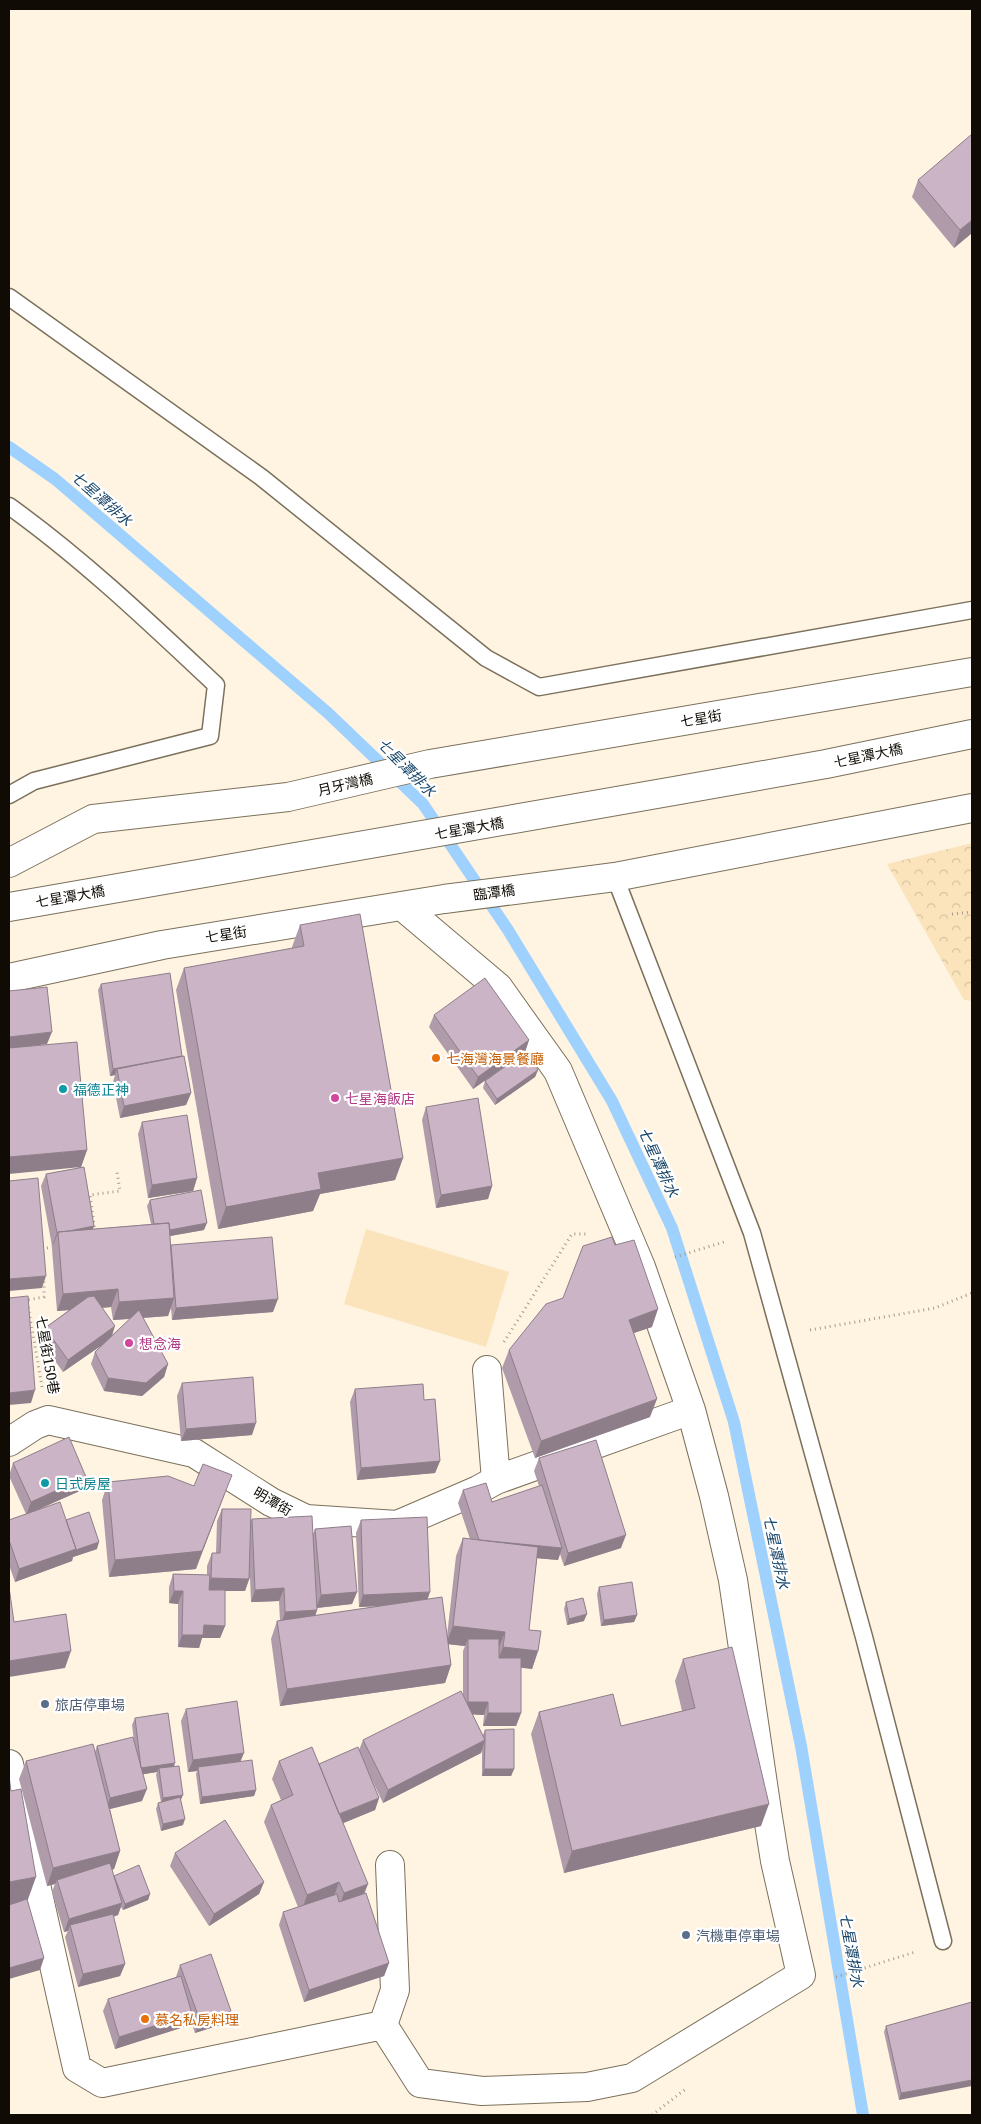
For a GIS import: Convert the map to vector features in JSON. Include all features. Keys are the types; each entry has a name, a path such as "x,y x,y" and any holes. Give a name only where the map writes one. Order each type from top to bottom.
{"street":[{"name":"七星街","path":"430,764 972,672"},
{"name":"七星潭大橋","path":"9,907 693,788 826,764 972,734"},
{"name":"月牙灣橋","path":"9,863 93,818 288,797 430,764"},
{"path":"615,877 972,808"},
{"name":"臨潭橋","path":"444,898 544,884 615,877"},
{"name":"七星街","path":"9,978 162,945 444,898"},
{"path":"383,2025 420,2083 482,2091 588,2087 632,2078 801,1975 770,1828 733,1580 714,1496 691,1410 641,1268 558,1071 498,987 402,906"},
{"path":"487,1370 496,1480"},
{"name":"明潭街","path":"48,1420 194,1453 270,1502 306,1519 397,1525 478,1490 496,1480 691,1410"},
{"path":"9,1442 35,1425 48,1420"},
{"path":"9,1764 77,2068 102,2083 383,2025"},
{"path":"383,2025 395,1990 390,1865"}],"lane":[{"path":"9,297 261,478 486,658 539,687 972,610"},
{"path":"9,506 46,533 152,624 216,685 210,736 34,781 9,795"},
{"path":"615,877 752,1233 864,1637 943,1941"}],"path":[{"path":"952,914 972,912"},
{"path":"96,1239 90,1195 120,1191 117,1172"},
{"path":"487,1370 572,1234 627,1233"},
{"path":"641,1268 752,1233"},
{"path":"43,1258 42,1248 60,1245"},
{"name":"七星街150巷","path":"44,1278 44,1297 27,1300 48,1420"},
{"path":"780,1335 935,1308 972,1293"},
{"path":"835,1978 909,1954"}],"green space":[{"path":"972,843 972,1001 964,1000 887,864"},
{"path":"366,1229 509,1272 486,1347 344,1304"}],"building":[{"path":"972,134 972,220 960,230 918,180"},
{"path":"360,914 403,1158 318,1173 321,1189 226,1207 184,968 304,946 300,925"},
{"path":"170,973 182,1056 113,1069 101,984"},
{"path":"485,978 529,1040 478,1077 434,1015"},
{"path":"47,987 52,1032 9,1037 9,991"},
{"path":"77,1042 87,1150 9,1157 9,1048"},
{"path":"525,1052 538,1070 497,1099 485,1081"},
{"path":"184,1056 191,1093 124,1106 117,1069"},
{"path":"478,1098 492,1186 441,1195 426,1107"},
{"path":"187,1115 197,1178 152,1185 142,1122"},
{"path":"84,1167 94,1226 57,1233 46,1174"},
{"path":"38,1178 46,1276 9,1279 9,1181"},
{"path":"201,1190 207,1223 170,1230 169,1223 154,1224 150,1200"},
{"path":"169,1223 174,1298 119,1302 118,1289 63,1294 58,1232"},
{"path":"272,1237 278,1299 176,1308 171,1245"},
{"path":"612,1237 615,1245 634,1240 658,1309 629,1320 657,1399 541,1441 509,1350 546,1304 563,1298 583,1246"},
{"path":"28,1296 35,1390 9,1393 9,1298"},
{"path":"94,1296 115,1326 68,1360 45,1328 88,1297"},
{"name":"想念海","path":"139,1310 168,1364 146,1383 108,1378 95,1352"},
{"path":"253,1377 256,1423 186,1429 182,1383"},
{"path":"423,1384 424,1400 435,1399 440,1461 361,1468 355,1389"},
{"name":"日式房屋","path":"69,1437 86,1477 31,1502 13,1463"},
{"path":"596,1440 626,1535 568,1553 539,1458"},
{"path":"203,1464 232,1475 202,1551 115,1560 108,1482 168,1476 194,1486"},
{"path":"486,1483 492,1502 542,1485 562,1548 479,1540 463,1490"},
{"path":"60,1502 76,1549 19,1569 9,1540 9,1520"},
{"path":"222,1509 251,1509 249,1579 211,1578 212,1553 220,1553"},
{"path":"89,1512 99,1542 76,1550 66,1520"},
{"path":"312,1516 317,1610 285,1612 284,1588 255,1590 252,1519"},
{"path":"427,1517 430,1592 363,1595 361,1520"},
{"path":"351,1526 357,1592 321,1595 315,1529"},
{"path":"463,1538 538,1547 529,1630 541,1631 538,1651 503,1647 505,1632 453,1626"},
{"path":"173,1574 210,1575 209,1590 225,1590 225,1626 204,1625 203,1635 182,1635 183,1591 174,1591"},
{"path":"632,1582 637,1615 604,1620 599,1587"},
{"path":"9,1587 14,1622 66,1614 71,1651 9,1661"},
{"path":"442,1597 451,1665 287,1689 277,1621"},
{"path":"583,1598 587,1614 569,1619 566,1602"},
{"path":"468,1639 499,1639 499,1658 521,1658 521,1713 488,1713 488,1702 468,1702"},
{"path":"732,1647 769,1804 572,1851 539,1712 613,1694 621,1726 695,1708 683,1659"},
{"path":"461,1691 485,1740 388,1790 363,1740"},
{"path":"237,1701 244,1753 193,1760 186,1709"},
{"path":"168,1713 175,1763 141,1768 135,1718"},
{"path":"514,1729 514,1769 484,1769 485,1730"},
{"path":"133,1737 147,1789 110,1798 97,1746"},
{"path":"93,1744 120,1851 53,1868 26,1761"},
{"path":"312,1747 368,1884 344,1893 339,1882 307,1895 271,1805 293,1795 279,1761"},
{"path":"358,1747 379,1798 339,1814 319,1764"},
{"path":"252,1760 256,1790 202,1797 198,1767"},
{"path":"179,1766 183,1795 163,1798 159,1768"},
{"path":"9,1776 11,1791 21,1789 36,1877 9,1882"},
{"path":"180,1797 185,1819 163,1824 158,1803"},
{"path":"225,1820 264,1882 214,1914 175,1853"},
{"path":"110,1863 122,1903 69,1919 57,1880"},
{"path":"139,1865 150,1894 125,1904 114,1876"},
{"path":"366,1893 389,1963 309,1990 283,1912 337,1894 339,1902"},
{"path":"27,1899 44,1958 9,1968 9,1905"},
{"path":"113,1914 125,1964 83,1974 70,1925"},
{"path":"211,1954 231,2011 200,2021 180,1965"},
{"name":"慕名私房料理","path":"181,1976 192,2014 119,2037 108,1999"},
{"path":"972,2002 972,2080 901,2093 886,2026"}],"waterway":[{"name":"七星潭排水","path":"9,447 55,479 328,713 423,804 508,930 612,1101 672,1228 734,1422 801,1746 863,2115"}],"place":[{"name":"七海灣海景餐廳","path":"436,1058"},
{"name":"福德正神","path":"63,1089"},
{"name":"七星海飯店","path":"335,1098"},
{"name":"想念海","path":"129,1343"},
{"name":"日式房屋","path":"45,1483"},
{"name":"旅店停車場","path":"45,1704"},
{"name":"汽機車停車場","path":"686,1935"},
{"name":"慕名私房料理","path":"145,2019"}]}
